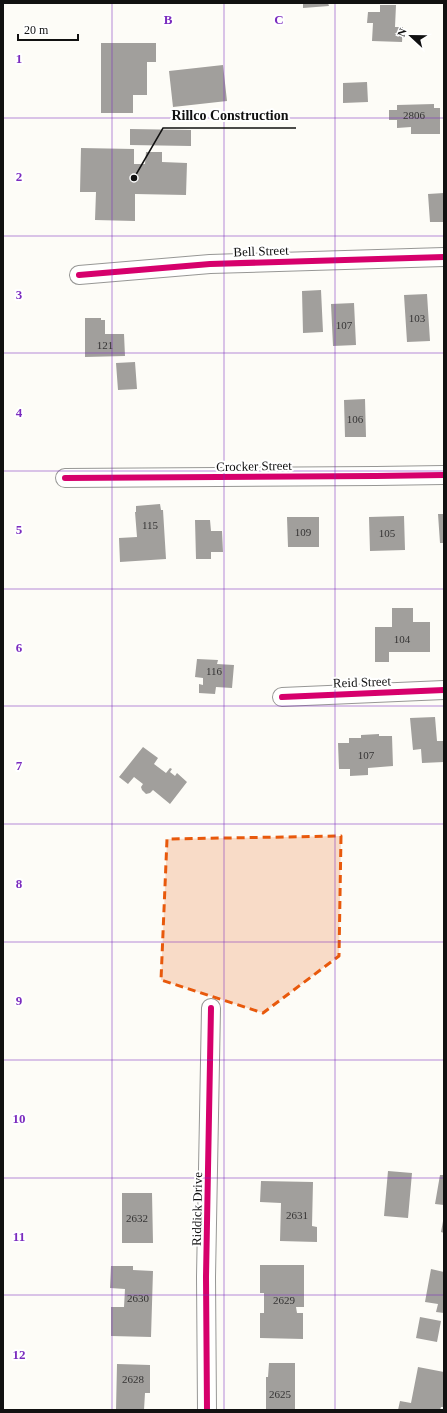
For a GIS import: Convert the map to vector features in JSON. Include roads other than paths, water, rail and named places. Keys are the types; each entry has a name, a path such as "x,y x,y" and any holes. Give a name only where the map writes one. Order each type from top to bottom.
{"street":[{"name":"Bell Street","path":"79,275 210,264 444,257"},
{"name":"Crocker Street","path":"65,478 444,475"},
{"name":"Reid Street","path":"282,696 444,690"},
{"name":"Riddick Drive","path":"207,1410 206,1277 211,1008"}],"place":[{"name":"Rillco Construction","path":"134,178"}]}
